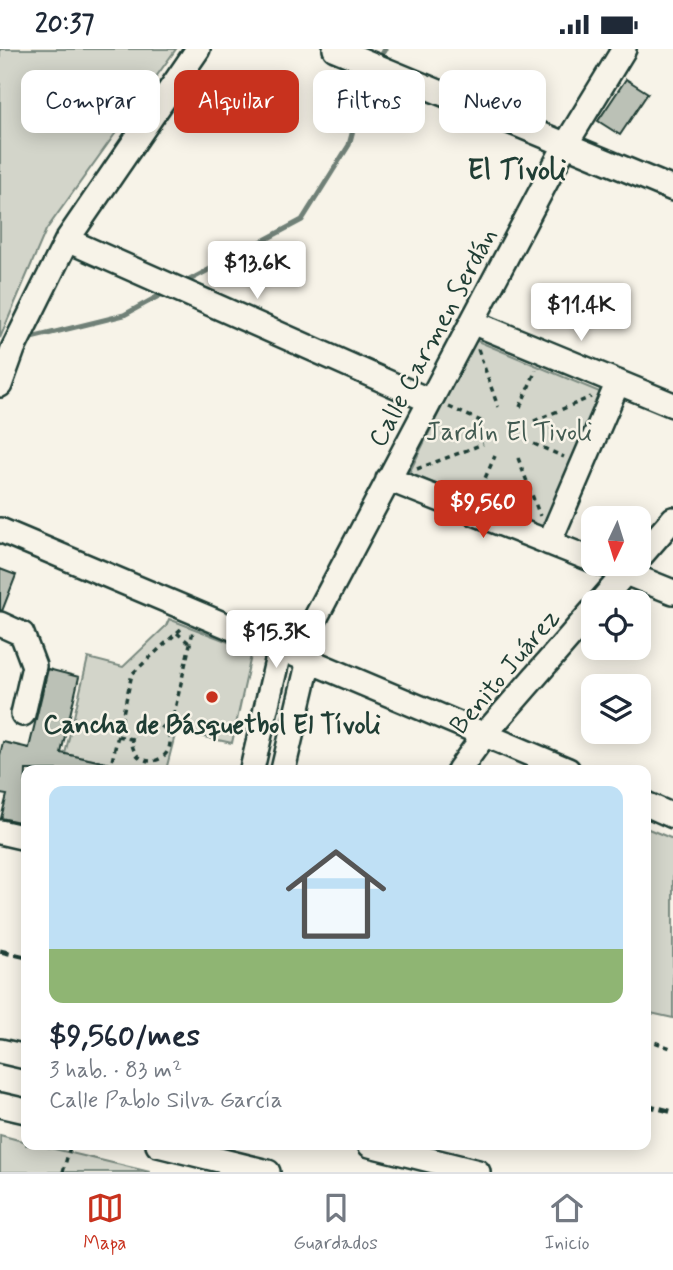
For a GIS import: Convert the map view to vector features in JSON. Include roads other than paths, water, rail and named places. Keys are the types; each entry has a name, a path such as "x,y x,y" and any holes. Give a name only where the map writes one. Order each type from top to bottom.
{"street":[{"path":"0,385 16,342 67,240 198,49"},
{"path":"335,49 673,189"},
{"name":"Calle Carmen Serdán","path":"295,654 399,476 566,144 624,49"},
{"path":"67,240 436,403"},
{"path":"474,331 610,387 673,405"},
{"path":"550,543 610,387"},
{"path":"399,476 581,555"},
{"path":"651,544 673,519"},
{"path":"0,530 556,765"},
{"path":"611,590 623,576"},
{"path":"649,576 673,592"},
{"path":"0,624 22,634 34,666 23,714"},
{"name":"Benito Juárez","path":"463,765 485,734 581,624"},
{"path":"253,763 295,654"},
{"path":"284,765 295,654"},
{"path":"651,806 673,816"},
{"path":"0,832 21,837"},
{"path":"0,1051 21,1056"},
{"path":"0,1105 21,1110"},
{"path":"175,1150 268,1172"},
{"path":"390,1150 478,1172"}],"waterway":[{"path":"378,61 385,49"},
{"path":"184,283 302,220 349,145 352,133"},
{"path":"27,339 124,315 166,292"}],"railway":[{"path":"0,951 21,956"},
{"path":"651,1106 673,1112"}],"place":[{"name":"Cancha de Básquetbol El Tívoli","path":"212,697"}],"district":[{"name":"El Tívoli","path":"517,169"}],"park label":[{"name":"Jardín El Tivoli","path":"509,431"}]}
